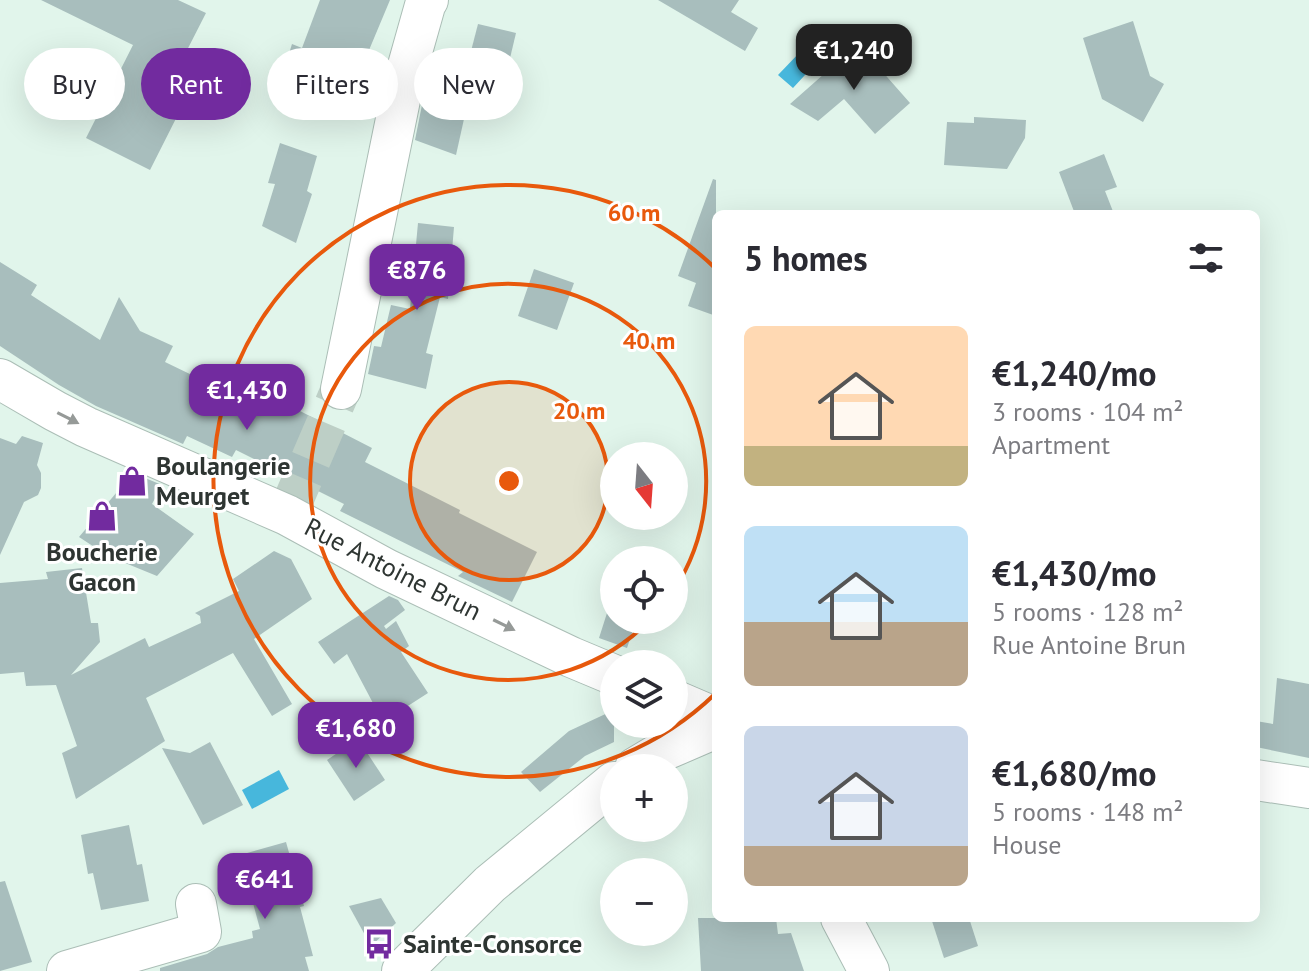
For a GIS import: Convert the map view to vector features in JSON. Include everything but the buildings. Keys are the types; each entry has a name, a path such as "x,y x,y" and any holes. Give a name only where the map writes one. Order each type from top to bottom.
{"street":[{"path":"341,389 404,80 428,0"},
{"name":"Rue Antoine Brun","path":"0,379 86,427 287,515 386,569 600,669"},
{"path":"688,706 712,716"},
{"path":"658,754 712,730"},
{"path":"1260,781 1309,788"},
{"path":"402,971 490,884 600,794"},
{"path":"67,971 201,932 196,904"},
{"path":"843,922 869,971"}],"water":[{"path":"802,50 813,53 816,63 793,88 778,75"},
{"path":"279,770 289,789 252,809 242,790"}],"tunnel":[{"path":"287,515 341,389"}],"place":[{"name":"Boulangerie Meurget","path":"132,481"},
{"name":"Boucherie Gacon","path":"102,516"},
{"name":"Sainte-Consorce","path":"379,944"}]}
